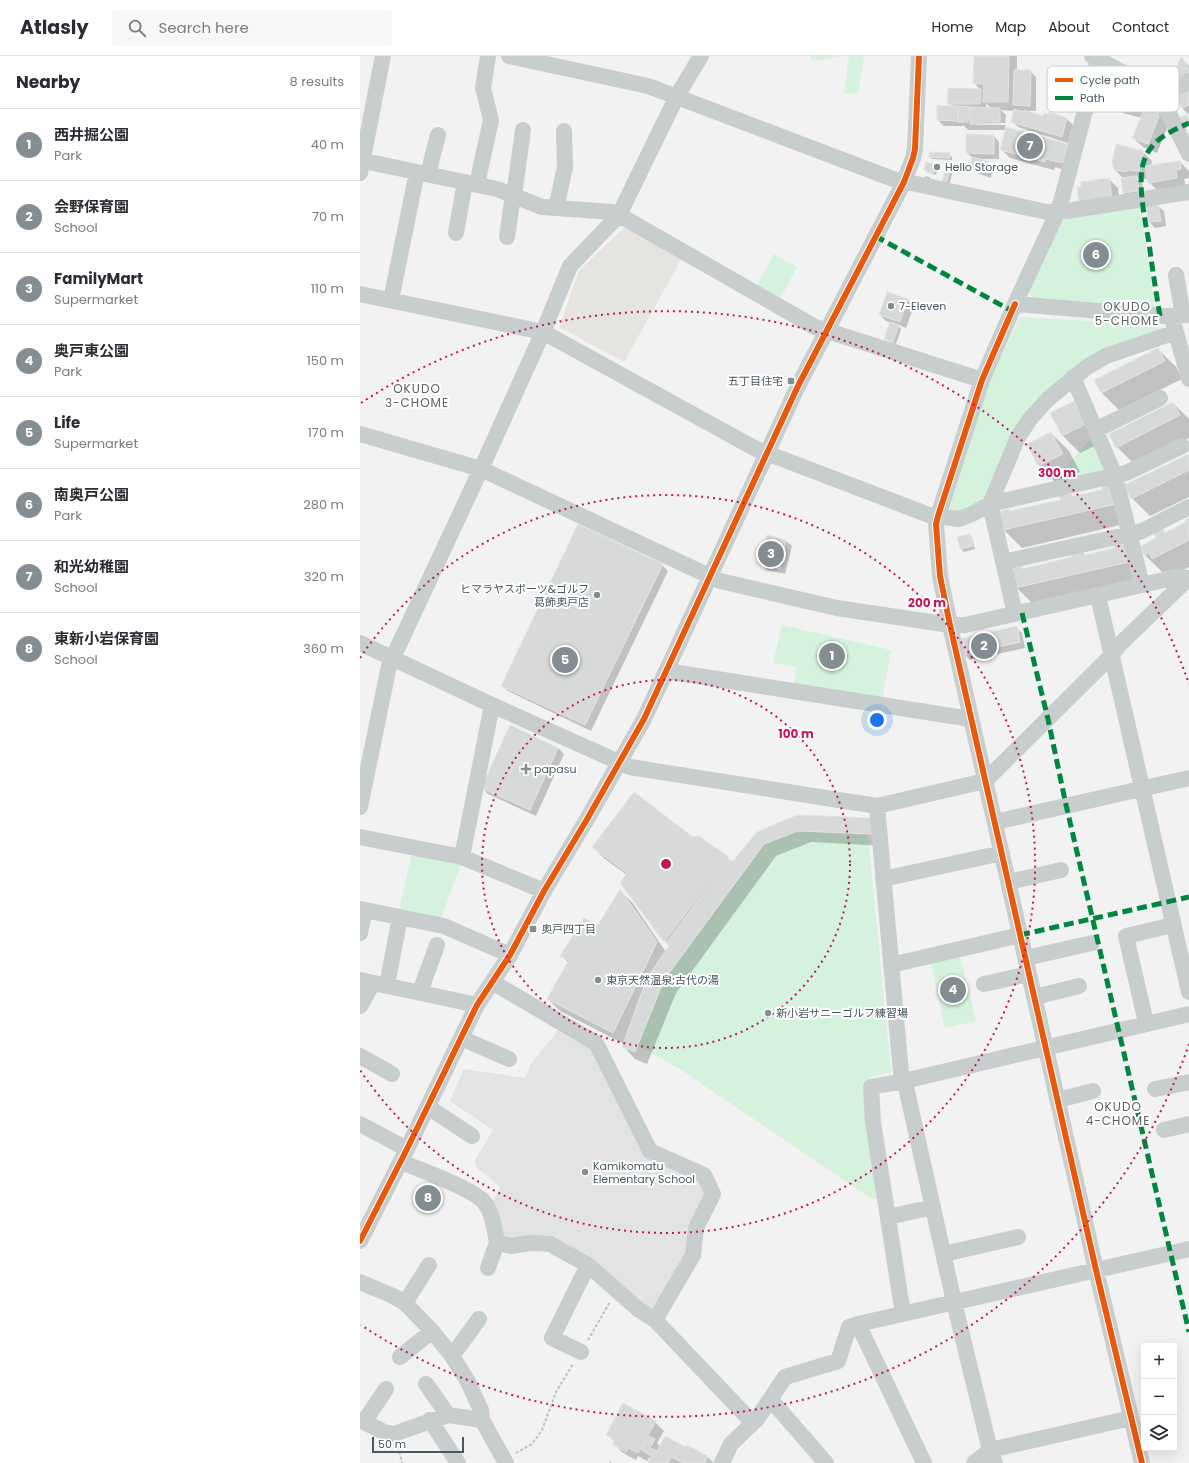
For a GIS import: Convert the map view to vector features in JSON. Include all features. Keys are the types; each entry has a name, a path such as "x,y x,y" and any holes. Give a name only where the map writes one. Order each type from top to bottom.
{"street":[{"path":"383,56 361,164 422,173 497,189 542,207 612,212 809,323 826,331 982,380"},
{"path":"454,230 491,120 483,88 488,56"},
{"path":"509,56 648,86 893,179 1047,212 1057,212 1189,192"},
{"path":"360,807 388,666 392,657 481,470 543,332 570,266 619,215 677,96 701,56"},
{"path":"360,1240 428,1107 477,1005 510,955 544,891 620,764 644,719 798,386 904,182 915,149 919,56"},
{"path":"1096,57 1113,66"},
{"path":"1179,86 1189,81"},
{"path":"1084,112 1057,212 982,380 936,524 940,576 950,625 1096,1270 1142,1463"},
{"path":"1168,112 1189,154"},
{"path":"507,237 523,130"},
{"path":"556,208 565,167 564,131"},
{"path":"391,300 422,173 438,135"},
{"path":"1176,275 1181,315 1176,332 1189,379"},
{"path":"360,294 543,332 756,449 929,515 953,519 965,517 990,504 1126,473 1182,446"},
{"path":"1016,304 1181,315"},
{"path":"1015,614 990,504 1013,447 1030,419 1048,399 1086,366 1106,356 1176,332"},
{"path":"1073,377 1115,476 1142,585"},
{"path":"1096,430 1160,398"},
{"path":"360,434 481,470 709,577 720,581 837,608 950,625 965,625 1177,577 1189,578"},
{"path":"1003,562 1142,531 1189,507"},
{"path":"360,643 630,768 877,806 985,781 1111,656 1119,645 1189,578"},
{"path":"1098,596 1189,992"},
{"path":"666,671 971,719"},
{"path":"462,858 492,705"},
{"path":"995,822 1189,778"},
{"path":"877,806 901,1073 954,1302 992,1456"},
{"path":"360,839 462,858 544,891"},
{"path":"883,879 1002,853"},
{"path":"1009,882 1061,870"},
{"path":"360,933 362,910 444,926 510,955"},
{"path":"360,1006 373,983 400,918"},
{"path":"1146,1024 1126,936 1173,925"},
{"path":"891,964 1020,935"},
{"path":"984,984 1027,966 1092,943"},
{"path":"420,992 437,945"},
{"path":"492,982 596,1043 650,1151 704,1175 713,1194 696,1228 693,1255 655,1320"},
{"path":"373,983 477,1005"},
{"path":"1035,997 1079,986"},
{"path":"903,1314 873,1122 871,1087 904,1081 1189,1014"},
{"path":"461,1038 508,1060"},
{"path":"360,1056 392,1074"},
{"path":"1155,1089 1189,1082"},
{"path":"1058,1100 1093,1091"},
{"path":"428,1107 472,1136"},
{"path":"360,1124 404,1155 471,1192 483,1201 492,1216 497,1242 488,1268"},
{"path":"1164,1130 1189,1124"},
{"path":"888,1217 933,1207"},
{"path":"944,1254 1018,1236"},
{"path":"497,1242 511,1246 530,1243 550,1244 588,1265 638,1309 655,1320 753,1423"},
{"path":"722,1463 731,1444 753,1423 771,1400 785,1377 838,1361 849,1327 1189,1249"},
{"path":"405,1303 429,1265"},
{"path":"581,1352 552,1338 588,1265"},
{"path":"360,1282 393,1296 405,1303 432,1331 452,1356 467,1380 481,1410 482,1420 505,1462"},
{"path":"452,1356 480,1319"},
{"path":"858,1324 924,1463"},
{"path":"400,1357 432,1331"},
{"path":"426,1384 448,1415"},
{"path":"386,1389 362,1421 384,1432 394,1434 430,1420 448,1415 482,1420"},
{"path":"771,1400 819,1461"},
{"path":"974,1463 992,1456 1131,1418"},
{"path":"430,1420 458,1463"}],"path":[{"path":"505,1462 532,1444 542,1430 556,1392 617,1291"},
{"path":"394,1434 402,1463"}],"shaded area":[{"path":"628,224 682,258 624,362 559,327 579,271"},
{"name":"Kamikomatu Elementary School","path":"560,1028 592,1044 647,1154 700,1177 709,1193 688,1251 656,1310 649,1310 589,1257 501,1237 492,1203 500,1187 476,1167 475,1160 493,1130 450,1101 464,1069 525,1078 531,1064"}],"green space":[{"path":"810,56 843,56 812,61"},
{"path":"849,56 864,56 858,94 844,93"},
{"path":"1140,208 1155,308 1032,297 1029,290 1061,220"},
{"path":"774,254 797,267 779,301 756,287"},
{"path":"1020,317 1158,325 1161,328 1160,331 1056,384 987,494 978,504 953,513 948,506 989,383"},
{"path":"1091,438 1104,466 1100,473 1051,484"},
{"path":"782,625 891,650 882,700 793,686 797,667 773,663"},
{"name":"新小岩サニーゴルフ練習場","path":"798,831 868,835 891,1073 872,1076 863,1087 880,1199 872,1199 680,1069 638,1046 664,980 764,844"},
{"path":"412,854 461,864 440,921 398,914"},
{"path":"959,952 976,1021 945,1028 930,959"}],"building":[{"path":"974,56 1009,56 1008,102 983,102 984,84 973,84"},
{"path":"1182,57 1189,70 1189,75 1180,80 1179,66 1177,66"},
{"path":"1014,70 1031,70 1030,106 1013,105"},
{"path":"948,88 981,89 980,104 947,104"},
{"path":"1189,89 1189,105 1182,108 1179,103 1179,94"},
{"path":"937,105 958,106 957,121 937,120"},
{"path":"959,106 969,107 968,122 958,122"},
{"path":"970,107 1000,108 1000,124 970,124"},
{"path":"1014,109 1024,112 1024,110 1043,116 1044,113 1048,114 1049,112 1067,118 1062,137 1011,122"},
{"path":"1143,112 1157,112 1159,117 1148,144 1132,138"},
{"path":"1187,115 1189,120 1180,124 1178,118"},
{"path":"1006,127 1068,144 1063,163 1046,159 1045,162 1000,150"},
{"path":"966,134 994,135 994,154 966,153"},
{"path":"1116,144 1144,151 1139,171 1128,170 1126,172 1114,170 1112,162"},
{"path":"929,152 950,153 950,158 929,157"},
{"path":"972,157 988,161 985,172 970,167"},
{"path":"947,161 952,162 946,184 942,183"},
{"path":"1180,161 1181,169 1176,170 1177,178 1148,183 1145,166"},
{"path":"926,162 936,165 934,173 924,170"},
{"path":"1137,176 1139,191 1123,193 1121,178"},
{"path":"1109,178 1112,198 1079,203 1077,187 1081,187 1081,182"},
{"path":"1158,204 1161,221 1148,222 1146,206"},
{"path":"887,292 908,299 900,322 879,315"},
{"path":"890,322 899,325 893,342 884,339"},
{"path":"1158,348 1165,361 1101,393 1094,380"},
{"path":"1074,401 1086,424 1062,436 1050,413"},
{"path":"1173,402 1180,415 1116,448 1109,434"},
{"path":"1051,432 1063,454 1038,466 1027,444"},
{"path":"1189,454 1189,470 1131,499 1124,485"},
{"path":"1111,485 1116,504 1003,530 998,512 1009,509 1010,511 1060,500 1059,494 1069,491 1070,497 1102,490 1101,487"},
{"path":"1189,518 1189,540 1152,559 1149,553 1144,555 1140,547 1156,538 1154,533 1162,528 1165,533 1186,522 1185,520"},
{"path":"578,524 663,564 585,725 501,686"},
{"path":"970,534 973,546 960,549 957,537"},
{"path":"767,535 786,540 780,569 760,564"},
{"path":"1124,543 1129,562 1015,588 1011,569 1021,566 1022,569 1072,557 1071,552 1081,549 1082,556 1114,548 1114,546"},
{"path":"1017,626 1020,642 963,655 959,639"},
{"path":"510,725 558,748 530,810 481,788"},
{"path":"634,792 693,837 699,836 729,857 664,942 620,883 627,873 592,847"},
{"path":"797,815 873,818 874,834 798,831 764,844 664,980 635,1052 622,1047 647,978 669,946 666,943 729,859 733,861 757,832"},
{"name":"東京天然温泉;古代の湯","path":"620,889 657,942 613,1033 547,999 569,960 560,956 584,918 598,925"},
{"path":"623,1403 656,1421 638,1453 628,1448 626,1452 612,1444 615,1440 606,1435"},
{"path":"649,1436 655,1439 650,1448 657,1451 665,1436 708,1456 705,1463 683,1463 671,1457 668,1463 648,1463 651,1457 654,1457 641,1450"}],"marked path":[{"path":"1160,316 1142,200 1142,167 1148,151 1163,136 1189,123"},
{"path":"875,236 1012,311"},
{"path":"1022,613 1048,719 1066,805 1189,1332"},
{"path":"1020,935 1189,897"}],"cycle path":[{"path":"360,1241 407,1149 477,1005 510,955 544,891 644,719 798,386 904,182 915,149 919,56"},
{"path":"1015,304 982,380 938,516 936,524 940,576 1096,1270 1142,1463"}],"place":[{"name":"和光幼稚園","path":"1030,146"},
{"name":"Hello Storage","path":"937,167"},
{"name":"南奥戸公園","path":"1096,255"},
{"name":"7-Eleven","path":"891,306"},
{"name":"五丁目住宅","path":"791,381"},
{"name":"FamilyMart","path":"771,554"},
{"name":"ヒマラヤスポーツ&ゴルフ 葛飾奥戸店","path":"597,595"},
{"name":"会野保育園","path":"984,646"},
{"name":"西井掘公園","path":"832,656"},
{"name":"Life","path":"565,660"},
{"name":"papasu","path":"526,769"},
{"name":"奥戸四丁目","path":"533,929"},
{"name":"東京天然温泉;古代の湯","path":"598,980"},
{"name":"奥戸東公園","path":"953,990"},
{"name":"新小岩サニーゴルフ練習場","path":"768,1013"},
{"name":"Kamikomatu Elementary School","path":"585,1172"},
{"name":"東新小岩保育園","path":"428,1198"}],"district":[{"name":"OKUDO 5-CHOME","path":"1127,313"},
{"name":"OKUDO 3-CHOME","path":"417,395"},
{"name":"OKUDO 4-CHOME","path":"1118,1113"}]}
